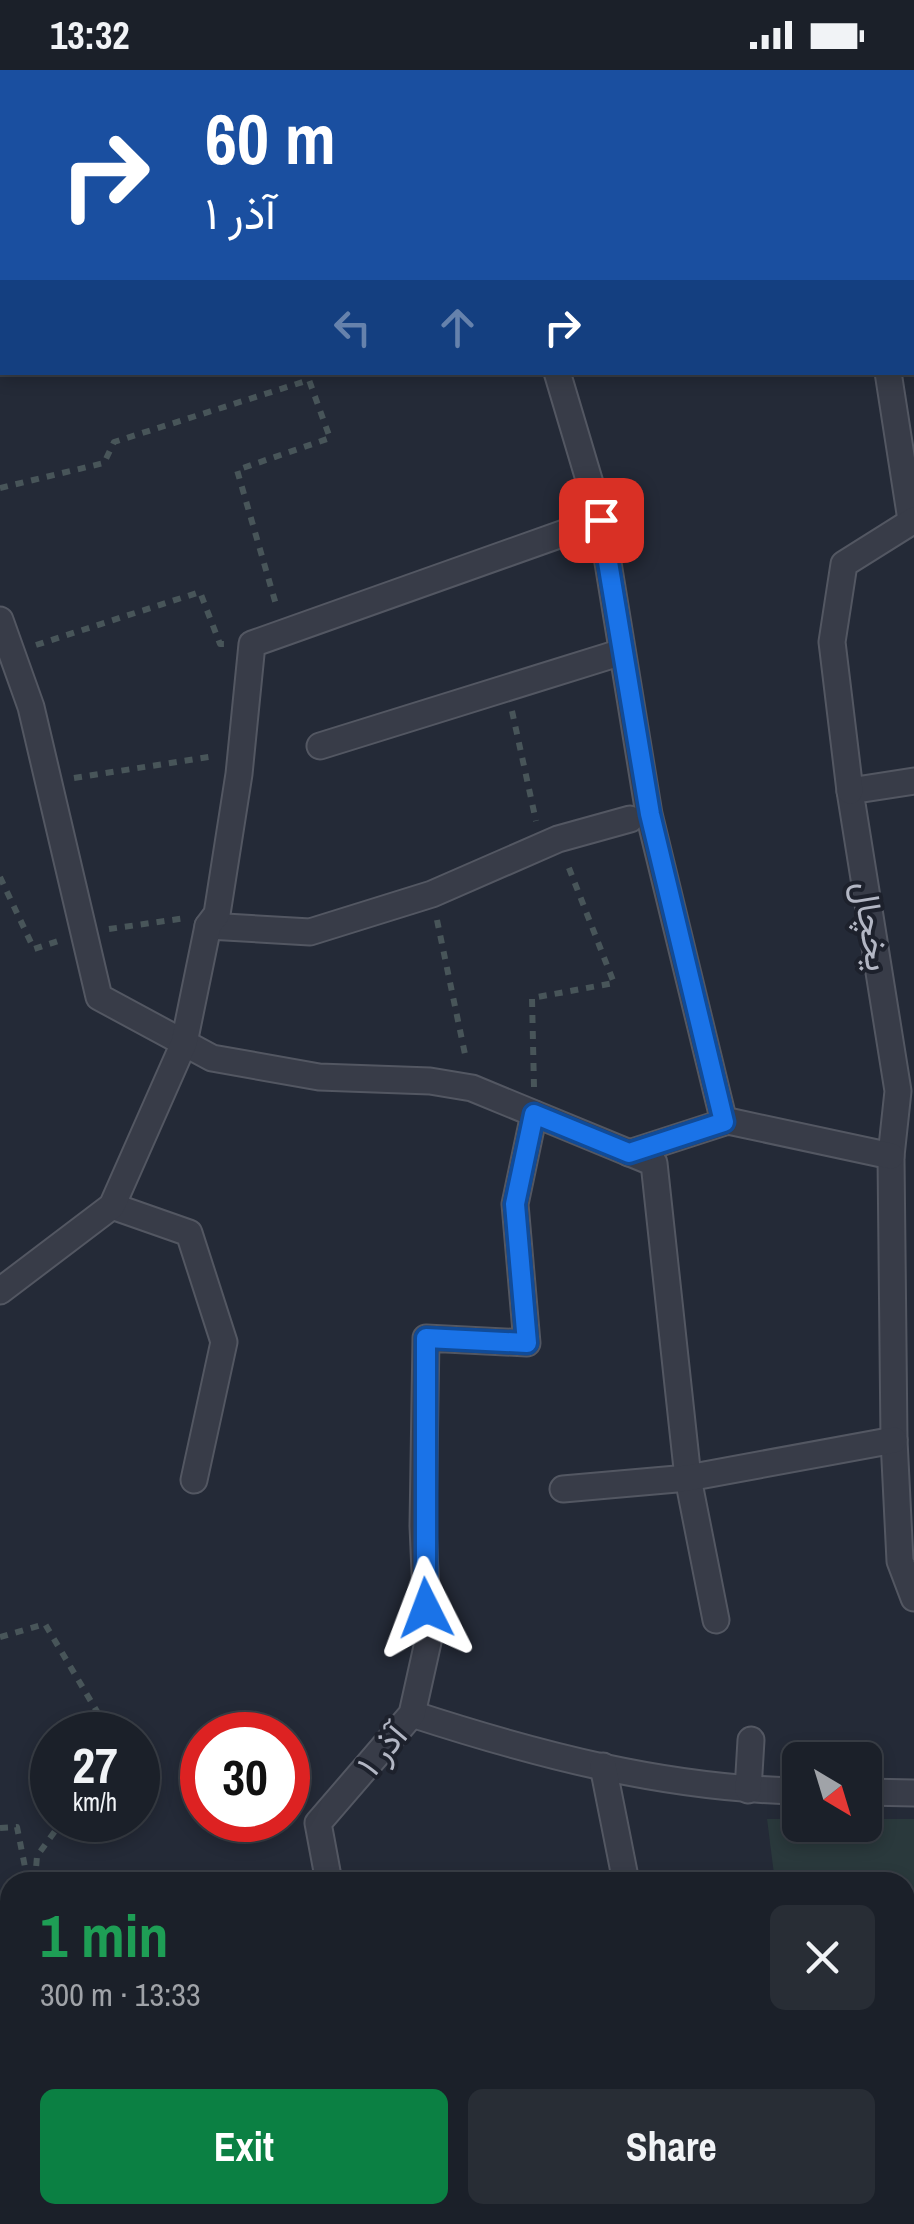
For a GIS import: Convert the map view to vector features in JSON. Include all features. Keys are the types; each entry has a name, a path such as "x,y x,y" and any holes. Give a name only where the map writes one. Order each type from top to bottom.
{"street":[{"path":"558,375 601,520 650,814 724,1122"},
{"path":"888,375 912,520"},
{"path":"0,1292 112,1206 184,1042 212,920 241,752 252,644 601,520"},
{"name":"یخچال","path":"912,520 844,564 832,642 850,791 906,1089 900,1138 894,1440 900,1561 914,1598"},
{"path":"0,620 31,708 99,997 212,1058 319,1078 430,1081 472,1088 654,1163 688,1478 716,1620"},
{"path":"320,746 622,652"},
{"path":"850,791 914,781"},
{"path":"212,920 310,932 432,894 550,843 630,818"},
{"name":"آذر ۱","path":"327,1872 318,1823 412,1714 428,1642 423,1526 426,1338 527,1343 515,1204 534,1114"},
{"path":"629,1153 724,1122 900,1138"},
{"path":"112,1206 189,1233 224,1342 194,1480"},
{"path":"563,1488 688,1478 894,1440"},
{"path":"412,1714 522,1750 716,1789 782,1791"},
{"path":"748,1790 751,1740"},
{"path":"603,1766 624,1872"},
{"path":"882,1792 914,1792"}],"path":[{"path":"0,488 104,464 114,442 309,380 330,438 237,470 284,632"},
{"path":"12,653 200,592 220,644 252,644"},
{"path":"506,687 550,843 614,984 532,998 534,1114"},
{"path":"48,782 241,752"},
{"path":"0,877 34,949 84,932 212,920"},
{"path":"432,894 472,1088"},
{"path":"0,1636 46,1624 98,1712"},
{"path":"0,1828 17,1827 28,1872"},
{"path":"33,1872 37,1856 47,1842"}],"shaded area":[{"path":"767,1819 782,1819 782,1842 882,1842 882,1819 914,1819 914,1872 774,1872"}],"route":[{"path":"426,1608 426,1338 527,1343 515,1204 534,1114 629,1153 724,1122 650,814 601,520"}]}
